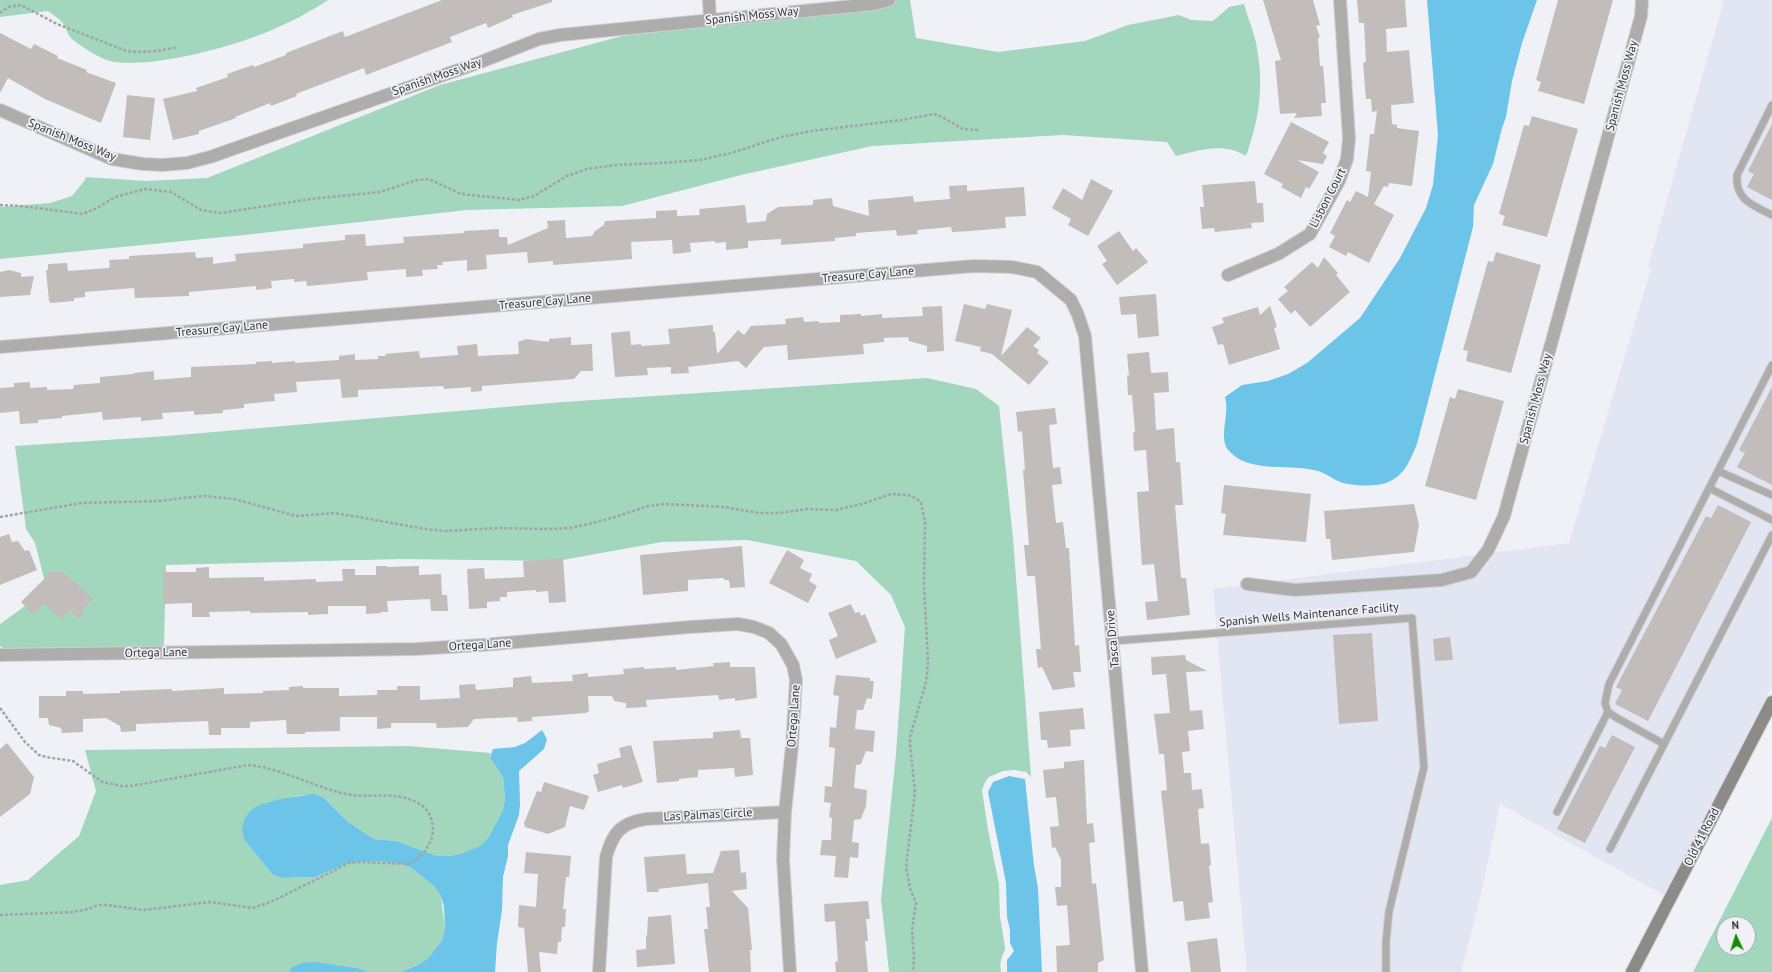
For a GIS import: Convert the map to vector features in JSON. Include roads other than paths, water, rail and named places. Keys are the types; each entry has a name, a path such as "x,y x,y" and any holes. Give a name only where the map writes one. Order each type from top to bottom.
{"street":[{"path":"708,0 710,20"},
{"name":"Spanish Moss Way","path":"0,110 112,159 143,164 187,163 210,157 478,63 539,39 560,35 874,4 889,0"},
{"name":"Lisbon Court","path":"1228,275 1278,254 1310,234 1340,181 1347,159 1350,138 1340,0"},
{"name":"Spanish Moss Way","path":"1246,584 1295,590 1442,580 1472,572 1488,550 1504,516 1641,16 1642,0"},
{"name":"Treasure Cay Lane","path":"0,347 974,266 1012,267 1037,272 1071,300 1074,308"},
{"name":"Tasca Drive","path":"1074,308 1085,336 1088,355 1142,972"},
{"name":"Ortega Lane","path":"0,655 416,648 482,645 738,624 754,627 769,633 781,644 793,665 796,680 792,746 785,812"},
{"name":"Old 41 Road","path":"1632,972 1772,702"},
{"path":"785,812 783,859 790,972"},
{"name":"Las Palmas Circle","path":"598,972 606,857 610,842 619,830 632,822 646,819 785,812"}],"lane":[{"path":"1772,105 1737,175 1736,184 1739,194 1748,202 1772,215"},
{"path":"1664,744 1616,718 1608,712 1605,704 1609,684 1772,365"},
{"path":"1718,471 1772,495"},
{"path":"1709,488 1772,520"},
{"path":"1610,849 1772,535"},
{"name":"Spanish Wells Maintenance Facility","path":"1113,641 1412,618 1424,767 1388,911 1386,972"},
{"path":"1557,812 1608,712"}],"water":[{"path":"1427,0 1537,0 1522,43 1512,81 1506,117 1493,164 1474,205 1473,227 1417,444 1406,467 1398,476 1386,483 1375,485 1355,485 1342,483 1323,473 1313,470 1258,465 1237,458 1226,447 1224,437 1226,408 1225,397 1242,385 1268,381 1288,374 1307,363 1360,318 1400,258 1426,208 1433,185 1438,135"},
{"path":"542,730 547,739 544,749 519,771 519,815 508,845 508,856 503,877 502,910 497,943 495,972 401,972 420,964 429,957 442,940 445,929 444,907 441,896 435,887 410,867 378,861 357,862 346,864 315,877 283,878 273,875 245,841 242,831 244,820 250,811 259,805 281,799 313,794 323,797 347,821 374,839 396,841 437,856 460,854 480,846 488,838 503,810 505,798 503,777 490,758 493,749 515,747 525,743"},
{"path":"1009,776 1025,779 1034,866 1038,888 1042,972 1007,972 1007,960 1014,951 1010,943 1010,930 1007,917 1006,883 988,792 993,782"},
{"path":"314,962 358,968 369,972 289,972 292,967 303,963"}]}
